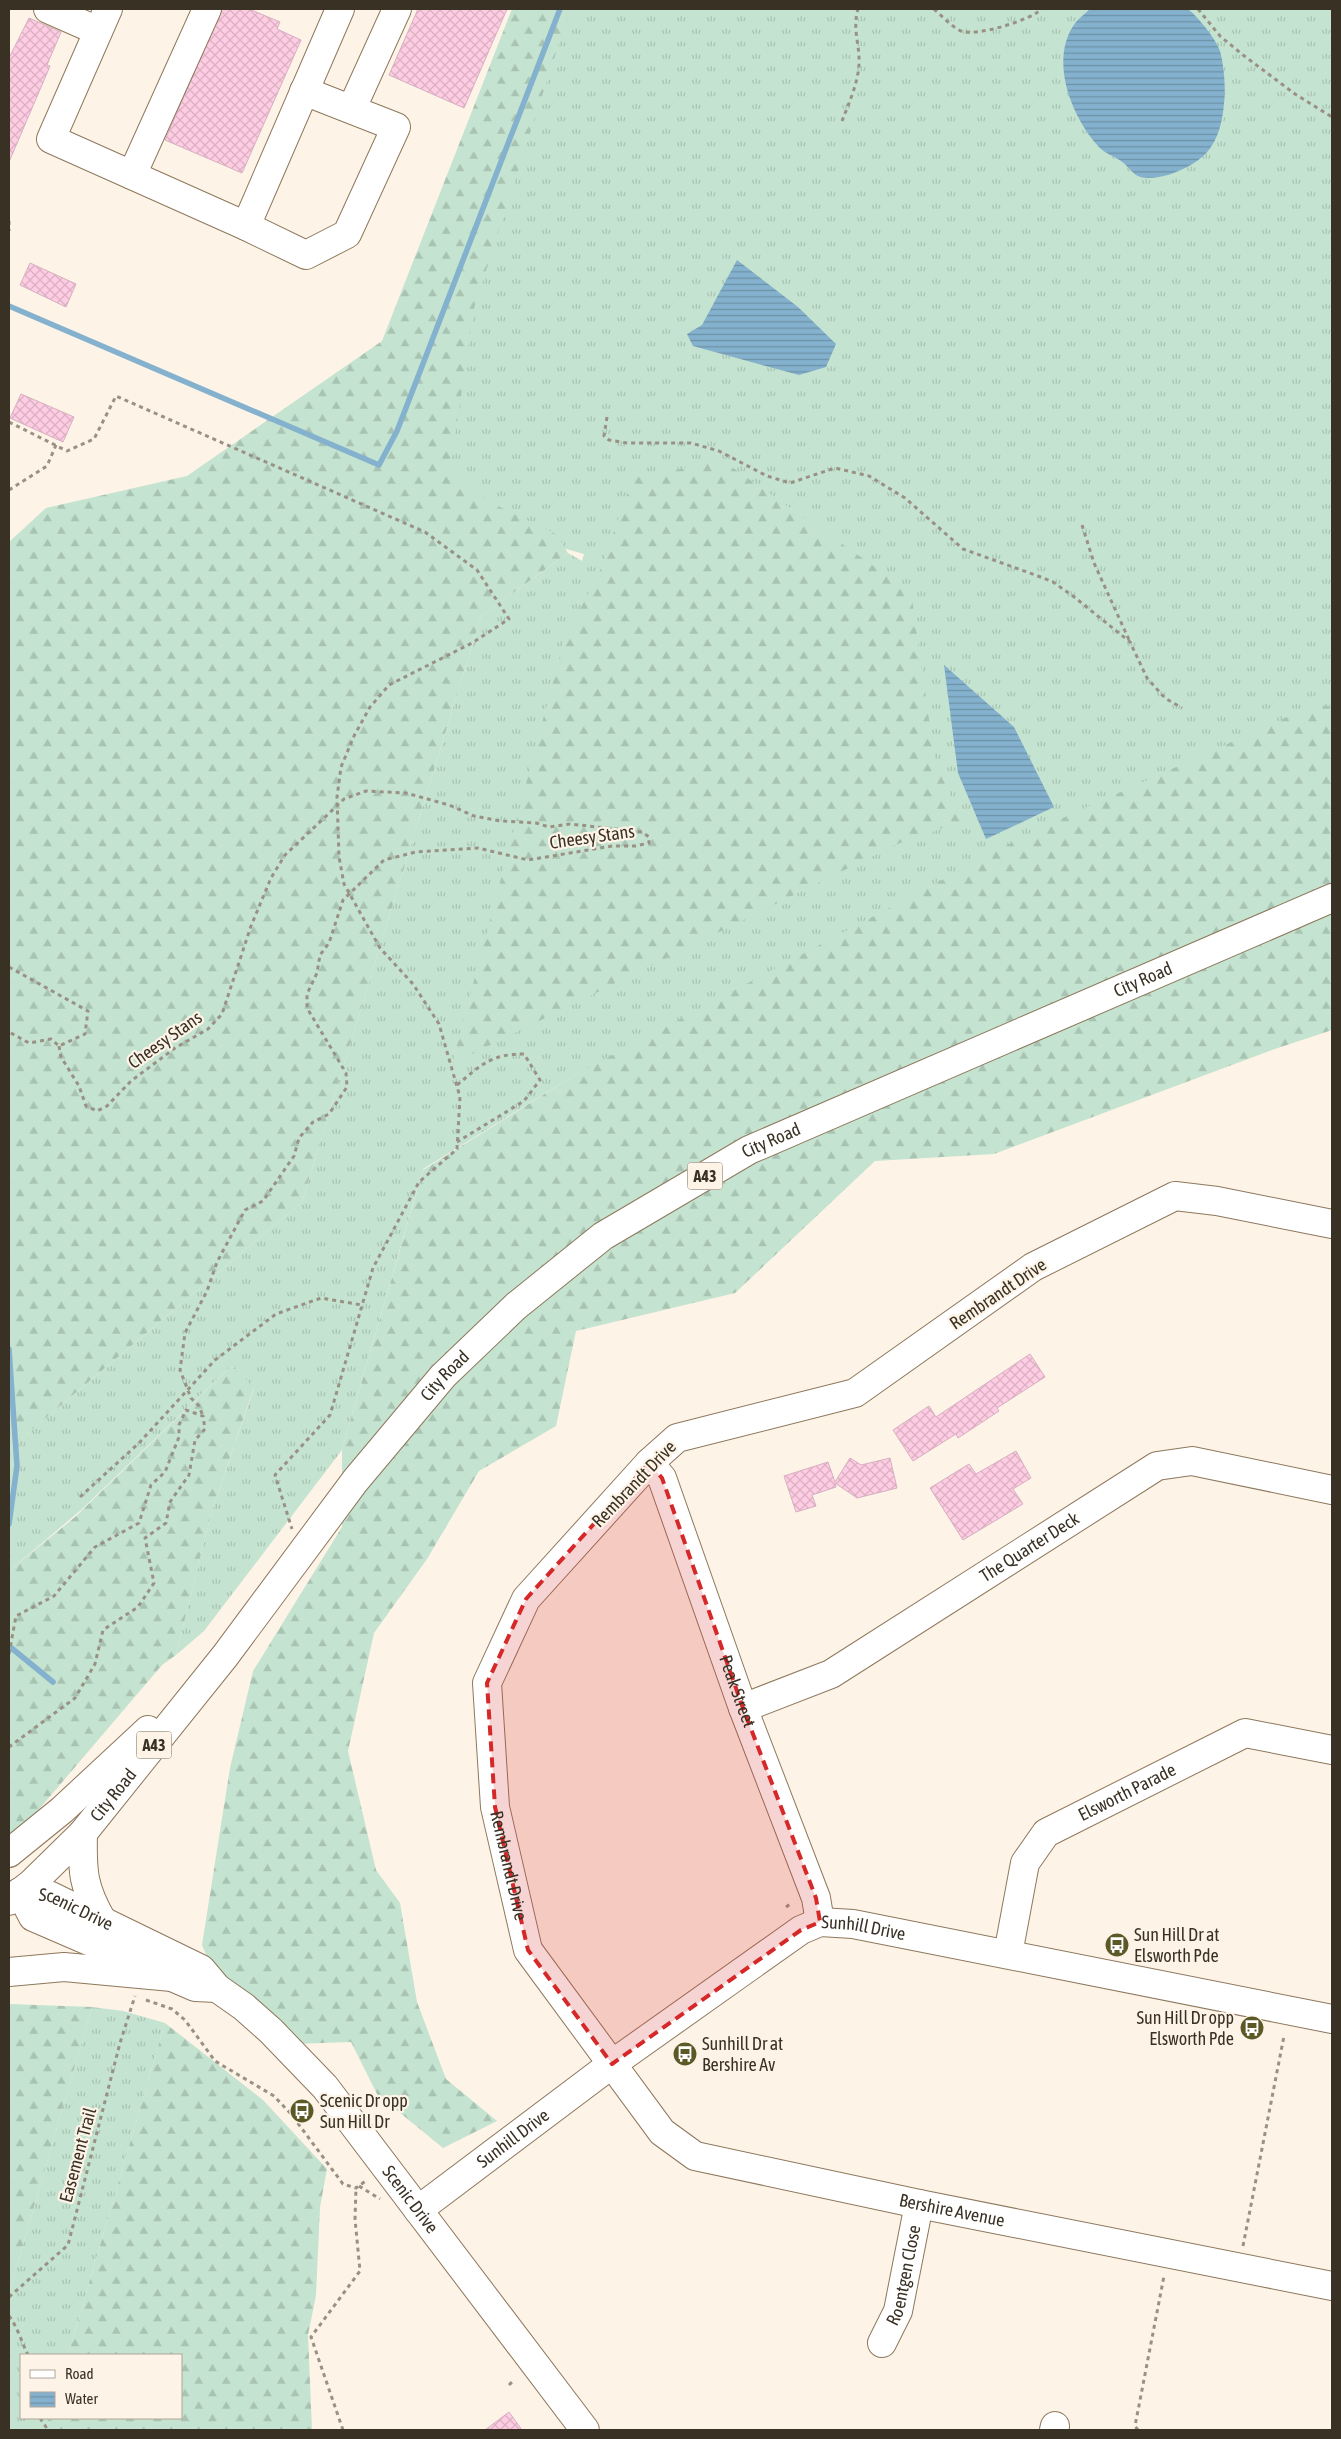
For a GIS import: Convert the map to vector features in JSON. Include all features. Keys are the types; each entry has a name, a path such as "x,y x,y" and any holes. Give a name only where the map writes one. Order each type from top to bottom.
{"main road":[{"path":"48,9 103,20 51,139 246,226 306,255 347,234 396,127 352,108 304,91"},
{"path":"132,175 207,9"},
{"path":"246,226 340,9"},
{"path":"352,108 397,9"},
{"name":"City Road","path":"13,1895 83,1833 226,1656 355,1481 443,1376 516,1306 603,1236 749,1150 1323,900 1332,898"},
{"name":"Rembrandt Drive","path":"612,2064 528,1950 495,1807 487,1683 526,1599 649,1463 677,1438 855,1393 1033,1267 1175,1196 1217,1201 1332,1224"},
{"name":"The Quarter Deck","path":"743,1708 831,1674 1157,1466 1192,1461 1332,1490"},
{"name":"Peak Street","path":"649,1463 662,1478 743,1708 816,1898 820,1922"},
{"name":"City Road","path":"9,1854 62,1810 226,1656"},
{"name":"Elsworth Parade","path":"1008,1954 1026,1863 1046,1833 1245,1733 1332,1750"},
{"path":"13,1895 62,1810"},
{"path":"83,1833 82,1866 85,1886 103,1922"},
{"name":"Scenic Drive","path":"13,1895 51,1896 201,1969 217,1988 244,2007 300,2060 325,2087 585,2430"},
{"name":"Scenic Drive","path":"13,1895 33,1916 195,1987 217,1988"},
{"name":"Sunhill Drive","path":"418,2210 612,2064 801,1930 820,1922 854,1924 1332,2020"},
{"path":"9,1972 64,1967 172,1977"},
{"name":"Bershire Avenue","path":"612,2064 662,2132 695,2156 919,2204 1332,2286"},
{"name":"Roentgen Close","path":"882,2343 898,2311 919,2204"}],"path":[{"path":"842,121 852,97 859,65 858,43 854,23 858,9"},
{"path":"934,9 960,30 970,33 998,28 1039,12 1042,9"},
{"path":"1198,9 1220,36 1243,56 1295,94 1332,117"},
{"path":"9,221 9,231"},
{"path":"9,422 67,451 94,439 116,396 424,532 477,570 509,619 472,644 389,685 370,707 354,736 341,767 337,805 339,857 344,884 380,948 413,984 439,1024 460,1097 457,1148 419,1182 373,1268 330,1415 275,1475 300,1556"},
{"path":"607,417 604,436 609,440 627,443 691,443 719,451 766,476 790,483 835,468 869,476 904,498 962,550 1053,582 1094,611 1130,642"},
{"path":"9,490 47,466 56,445"},
{"path":"1082,525 1094,564 1147,678 1165,698 1182,708"},
{"name":"Cheesy Stans","path":"59,1046 61,1057 79,1086 86,1106 97,1111 107,1106 130,1081 175,1048 208,1029 222,1014 251,926 272,878 285,855 344,799 366,791 406,793 449,805 474,816 548,826 570,824 642,832 649,837 649,843 635,846 612,846 528,860 478,848 416,852 384,860 343,900 329,942 320,955 317,973 307,994 307,1008 346,1073 347,1087 329,1114 313,1122 299,1138 294,1156 263,1201 245,1210 217,1262 206,1292 185,1333 180,1370 203,1416"},
{"path":"9,968 88,1011 84,1034 59,1046 51,1039 30,1043 9,1032"},
{"path":"456,1085 486,1060 506,1054 524,1054 540,1080 524,1101 457,1142"},
{"path":"80,1497 139,1443 215,1360 276,1314 321,1298 362,1305"},
{"path":"9,1654 16,1616 54,1596 95,1547 139,1523 151,1485 165,1472 179,1437 179,1425 186,1410 203,1416 205,1429 195,1440 189,1475 170,1502 166,1523 145,1538 154,1583 138,1607 103,1630 95,1664 75,1698 9,1748"},
{"path":"786,1907 792,1903"},
{"path":"130,1994 172,2008 185,2020 215,2061 274,2096 291,2114 343,2184 356,2188"},
{"name":"Easement Trail","path":"9,2297 68,2245 120,2043 135,1996"},
{"path":"1242,2248 1284,2036"},
{"path":"356,2188 385,2168"},
{"path":"343,2430 311,2337 360,2271 355,2219 356,2188"},
{"path":"1138,2430 1135,2426 1164,2275"},
{"path":"9,2316 27,2354"},
{"path":"509,2384 514,2381"},
{"path":"41,2419 48,2430"}],"highlighted area":[{"path":"649,1463 662,1478 743,1708 816,1898 820,1922 801,1930 612,2064 528,1950 495,1807 487,1683 526,1599"}],"green space":[{"path":"512,9 570,9 474,308 450,471 498,506 556,534 568,553 481,616 302,1202 9,1449 9,542 46,508 187,476 382,341"},
{"path":"529,9 1332,9 1332,714 575,1075 423,1169 342,1450 204,1631 176,1655 211,1514 254,1388 231,1366 81,1510 9,1571 9,1449 302,1202 481,616 568,553 582,561 584,554 379,496"},
{"path":"723,461 911,592 935,762 962,821 895,845 452,1064 564,640 599,573 633,478"},
{"path":"1316,704 1332,707 1332,1030 1272,1050 994,1154 875,1161 735,1293 576,1331 556,1426 479,1471 427,1559 374,1633 348,1751 376,1870 400,1903 417,2002 446,2079 497,2121 443,2148 377,2094 351,2042 293,2044 271,2011 215,1976 202,1945 230,1768 253,1671 342,1527 342,1450 423,1170 575,1075 1034,831"},
{"path":"231,1366 254,1387 211,1514 176,1655 162,1665 29,1821 9,1834 9,1571 75,1517"},
{"path":"9,2004 92,2007 9,2293"},
{"path":"92,2007 123,2011 165,2023 68,2354 20,2354 20,2419 50,2419 46,2430 9,2430 9,2293"},
{"path":"165,2023 263,2100 327,2169 320,2207 316,2295 308,2335 312,2430 46,2430 50,2419 182,2419 182,2354 68,2354"}],"water":[{"path":"1090,9 1188,9 1215,40 1223,63 1225,98 1222,118 1215,141 1209,150 1193,164 1168,175 1145,178 1136,175 1121,161 1106,153 1089,134 1072,104 1066,87 1064,52 1068,36 1076,22"},
{"path":"737,260 798,307 836,344 826,367 799,375 693,346 687,334 702,325"},
{"path":"944,665 1014,727 1054,807 986,839 958,773"}],"building":[{"path":"222,9 249,9 280,22 277,29 301,40 242,173 165,140"},
{"path":"418,9 507,9 464,108 389,75"},
{"path":"29,18 61,32 47,65 50,66 9,162 9,58"},
{"path":"30,263 76,284 66,307 20,285"},
{"path":"21,394 74,417 63,442 10,418"},
{"path":"1030,1354 1045,1377 997,1408 999,1411 958,1438 956,1434 913,1461 893,1430 929,1406 936,1417"},
{"path":"1016,1451 1031,1478 1013,1489 1023,1504 963,1540 930,1488 969,1464 976,1474"},
{"path":"850,1458 861,1465 890,1458 897,1488 857,1498 835,1483 836,1487 812,1495 816,1506 796,1512 784,1476 828,1462 835,1482"},
{"path":"509,2412 522,2430 485,2430"}],"waterway":[{"path":"9,306 379,465 397,431 560,9"},
{"path":"9,1349 17,1466 9,1524"},
{"path":"9,1646 53,1682"}],"place":[{"name":"Sun Hill Dr at Elsworth Pde","path":"1117,1945"},
{"name":"Sun Hill Dr opp Elsworth Pde","path":"1252,2028"},
{"name":"Sunhill Dr at Bershire Av","path":"685,2054"},
{"name":"Scenic Dr opp Sun Hill Dr","path":"302,2111"}]}
